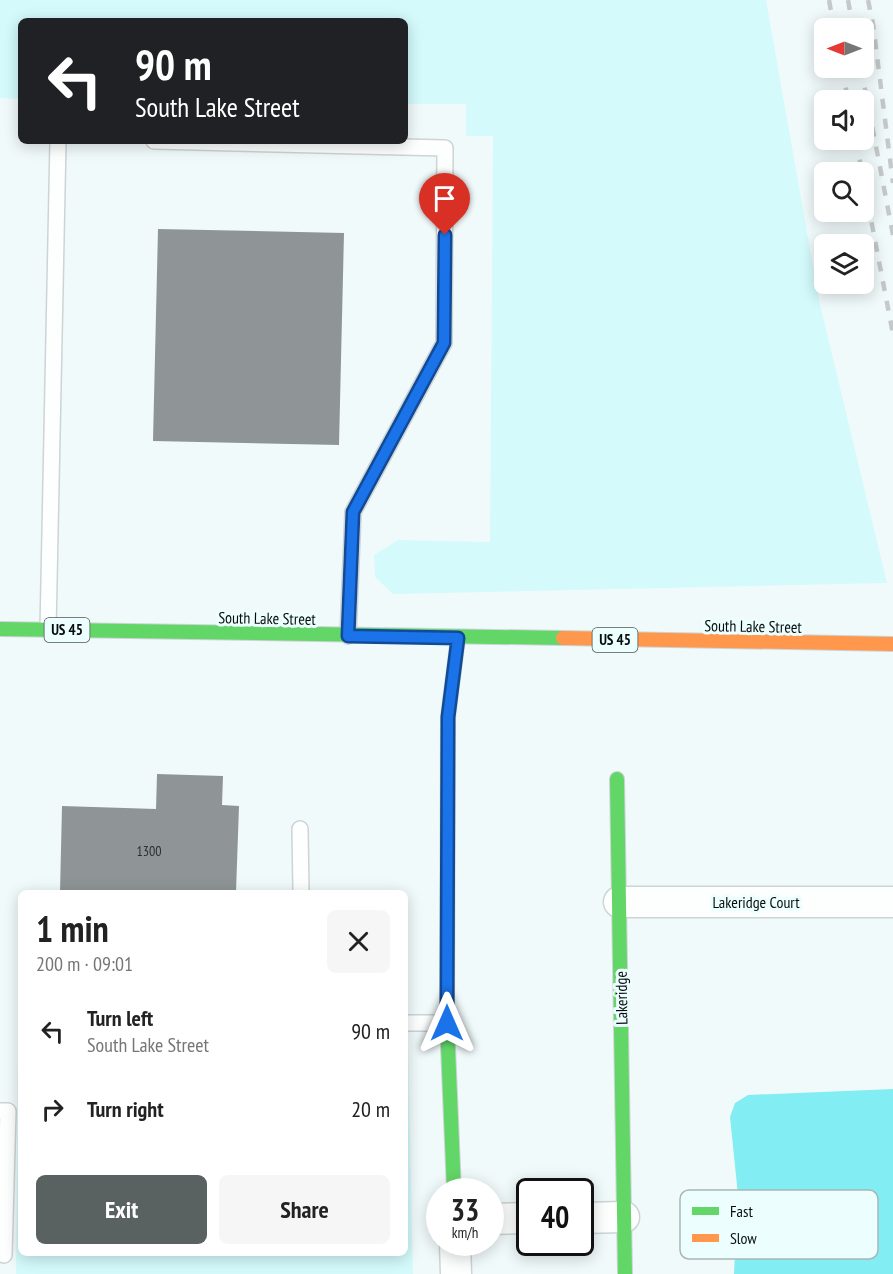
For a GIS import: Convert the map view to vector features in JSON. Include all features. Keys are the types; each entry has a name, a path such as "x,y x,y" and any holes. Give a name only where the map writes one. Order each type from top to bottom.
{"street":[{"name":"South Lake Street","path":"0,629 893,644"},
{"path":"453,1178 447,1023 448,717 458,638"},
{"name":"Lakeridge","path":"617,779 625,1274"},
{"name":"Lakeridge Court","path":"619,902 893,902"},
{"path":"594,1218 624,1217"},
{"path":"456,1256 456,1274"}],"lane":[{"path":"48,630 58,144"},
{"path":"279,144 445,148 444,343 353,512 348,636"},
{"path":"300,829 301,890"},
{"path":"408,1023 447,1023"},
{"path":"0,1111 9,1111 4,1255"}],"shaded area":[{"path":"0,0 766,0 814,272 814,294 818,294 887,583 393,594 375,577 374,555 398,540 490,542 493,136 466,136 466,104 408,104 408,18 18,18 18,99 0,98"},
{"path":"408,1043 413,1274 16,1274 18,1061 18,1256 408,1256"}],"water":[{"path":"893,1089 893,1274 734,1274 735,1259 878,1259 878,1190 737,1190 730,1117 735,1103 748,1095"}],"building":[{"path":"158,229 344,233 339,445 153,441"},
{"path":"157,774 223,776 222,805 239,806 236,890 60,890 62,806 156,809"}],"railway":[{"path":"829,0 832,18"},
{"path":"848,0 851,18"},
{"path":"868,0 893,183"},
{"path":"844,78 846,90"},
{"path":"863,78 893,235"},
{"path":"858,150 860,162"},
{"path":"871,222 893,334"}],"traffic: fast":[{"path":"0,629 563,638"},
{"path":"453,1178 447,1023 448,717 458,638"},
{"path":"617,779 625,1274"}],"traffic: slow":[{"path":"563,638 893,644"}],"route":[{"path":"445,235 444,343 353,512 348,636 458,638 448,717 447,1023"}]}
